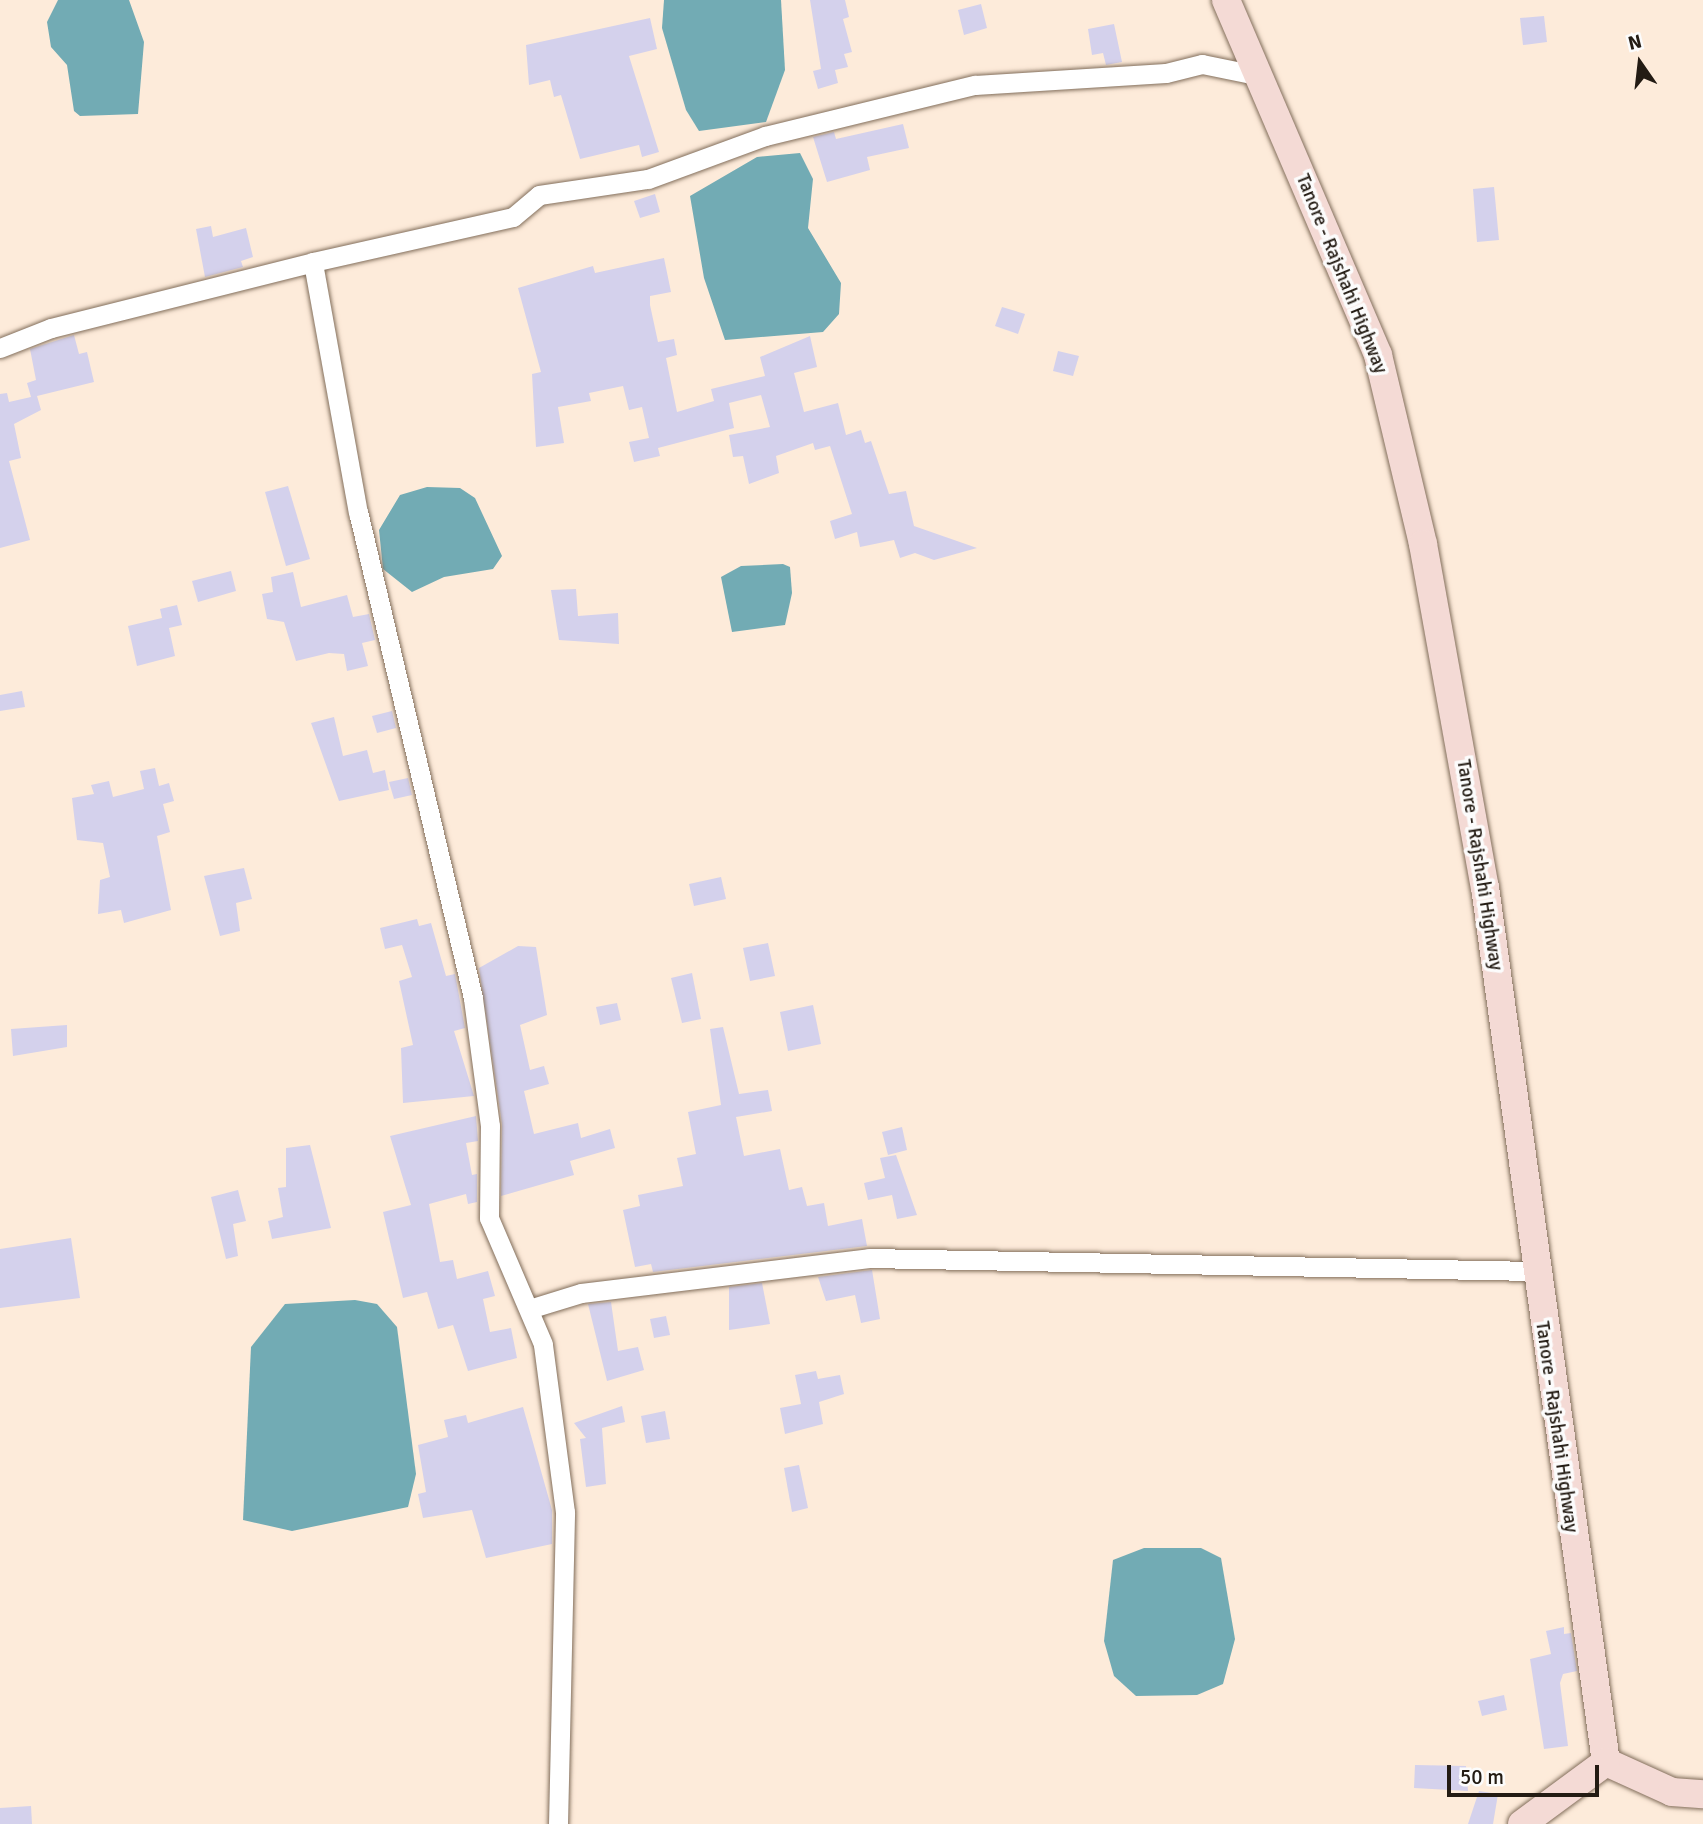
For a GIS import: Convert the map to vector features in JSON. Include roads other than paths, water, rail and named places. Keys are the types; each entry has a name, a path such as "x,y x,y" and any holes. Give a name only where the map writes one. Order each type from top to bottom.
{"main road":[{"name":"Tanore - Rajshahi Highway","path":"1226,0 1261,76 1378,355 1423,544 1485,887 1535,1271 1606,1762"},
{"path":"1522,1824 1606,1762 1672,1792 1703,1794"}],"street":[{"path":"0,348 51,328 313,262 513,217 539,195 648,179 765,136 953,89 1010,79 1166,73 1202,64 1261,76"},
{"path":"313,262 358,513 473,998 489,1126 489,1218 543,1344 565,1512 558,1824"},
{"path":"528,1309 582,1293 869,1258 1535,1271"}],"water":[{"path":"58,0 129,0 144,42 138,114 80,116 74,111 67,65 51,47 47,22"},
{"path":"664,0 781,0 785,70 766,122 699,131 686,110 662,28"},
{"path":"800,153 813,179 808,228 841,283 839,314 823,332 725,340 704,278 690,196 757,157"},
{"path":"427,487 460,488 475,498 502,556 493,569 444,577 412,592 383,569 379,530 400,495"},
{"path":"783,564 790,567 792,593 785,625 732,632 721,577 741,566"},
{"path":"355,1300 377,1304 397,1327 416,1474 408,1507 292,1531 243,1520 251,1347 285,1304"},
{"path":"1144,1548 1201,1548 1221,1558 1235,1639 1223,1684 1197,1695 1136,1696 1114,1676 1104,1641 1113,1560"}]}
